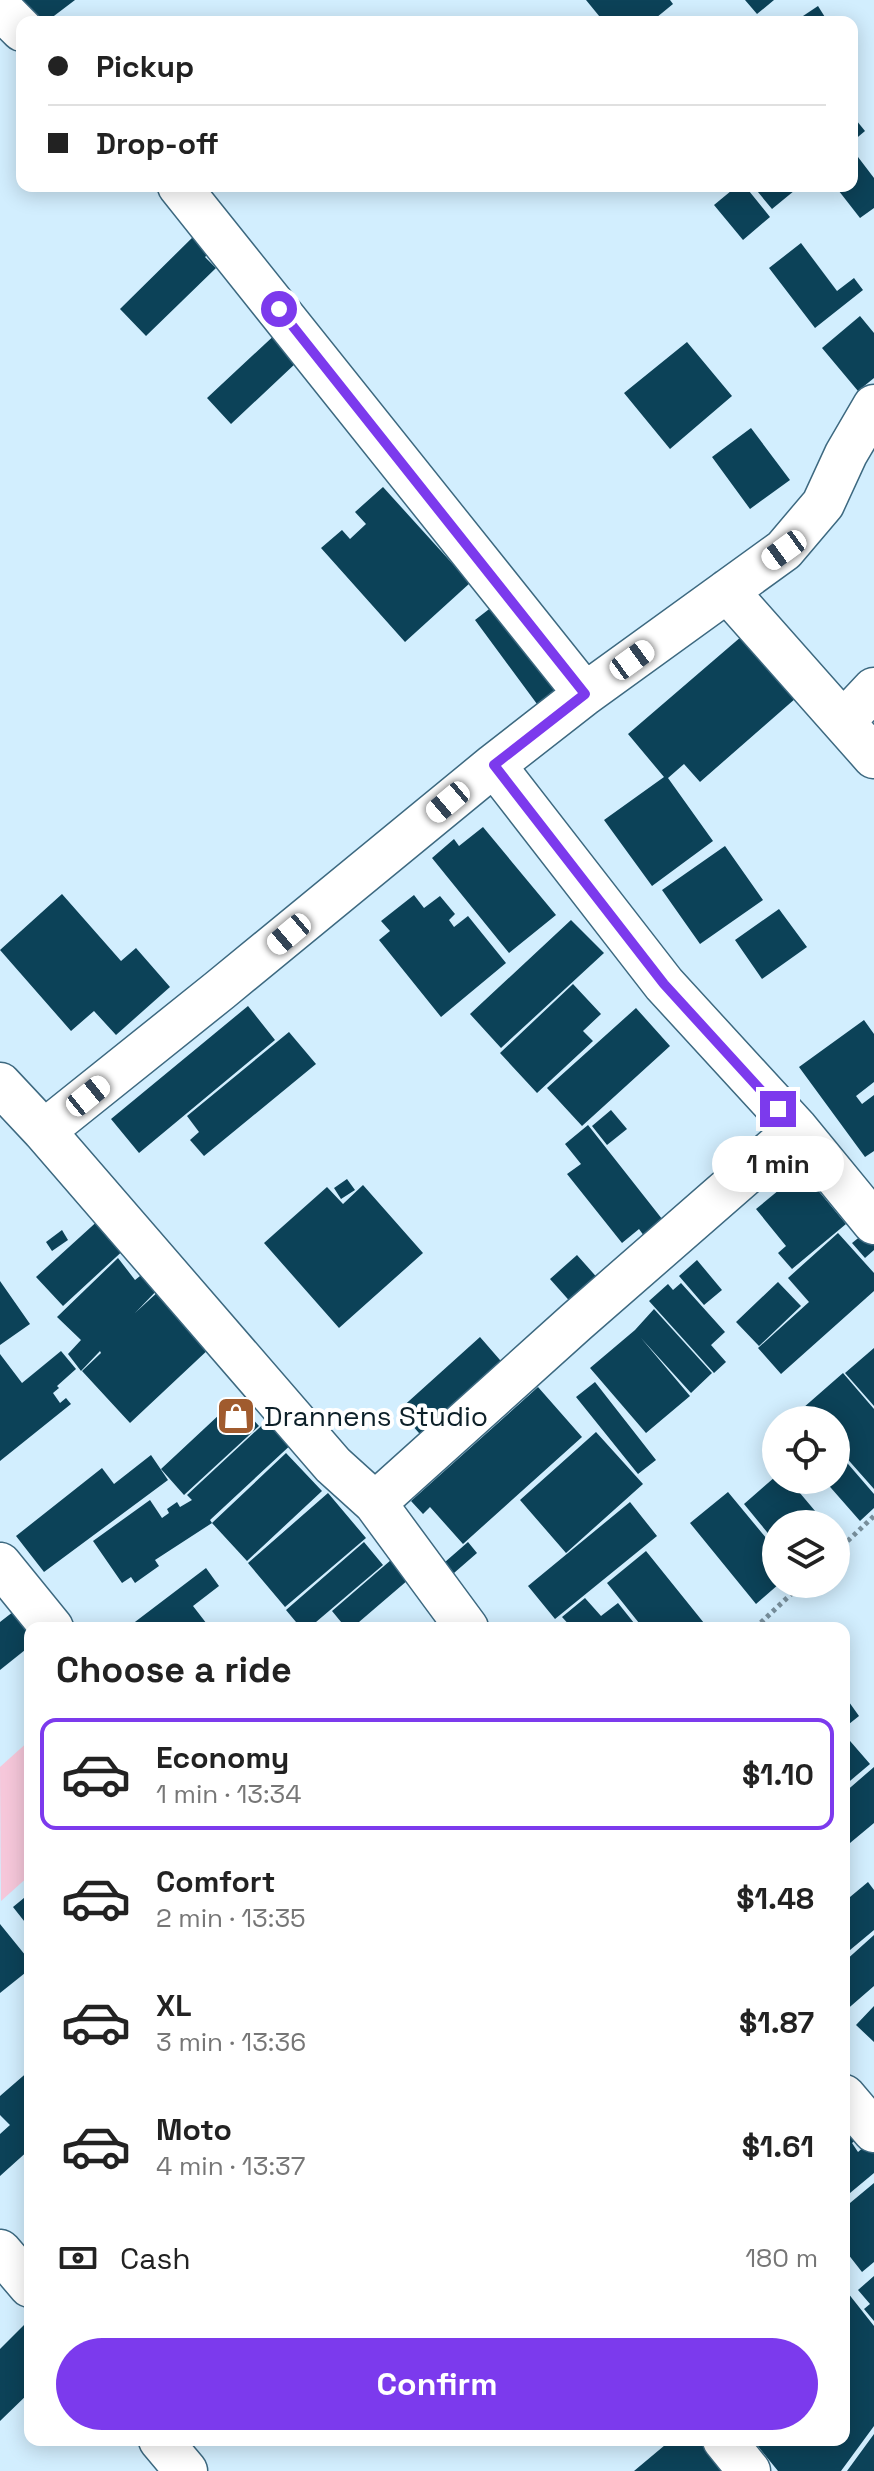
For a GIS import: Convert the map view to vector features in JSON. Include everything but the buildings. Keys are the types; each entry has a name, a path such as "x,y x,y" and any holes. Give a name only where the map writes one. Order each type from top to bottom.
{"street":[{"path":"0,8 16,24"},
{"path":"184,192 585,694"},
{"path":"44,1131 494,765 585,694 784,550 823,504 846,454 874,406"},
{"path":"727,591 874,757"},
{"path":"843,722 874,689"},
{"path":"494,765 664,984 797,1129 874,1223"},
{"path":"0,1084 333,1465 375,1503 463,1622"},
{"path":"375,1503 797,1129"},
{"path":"0,1564 47,1622"},
{"path":"850,2103 874,2131"},
{"path":"0,2251 24,2279"},
{"path":"165,2446 186,2471"},
{"path":"729,2446 749,2471"}],"path":[{"path":"850,1539 874,1516"},
{"path":"761,1622 787,1598"}],"shaded area":[{"path":"24,1745 24,1880 1,1901 0,1767"}],"place":[{"name":"Drannens Studio","path":"236,1416"}],"route":[{"path":"279,309 585,694 494,765 664,984 778,1109"}]}
